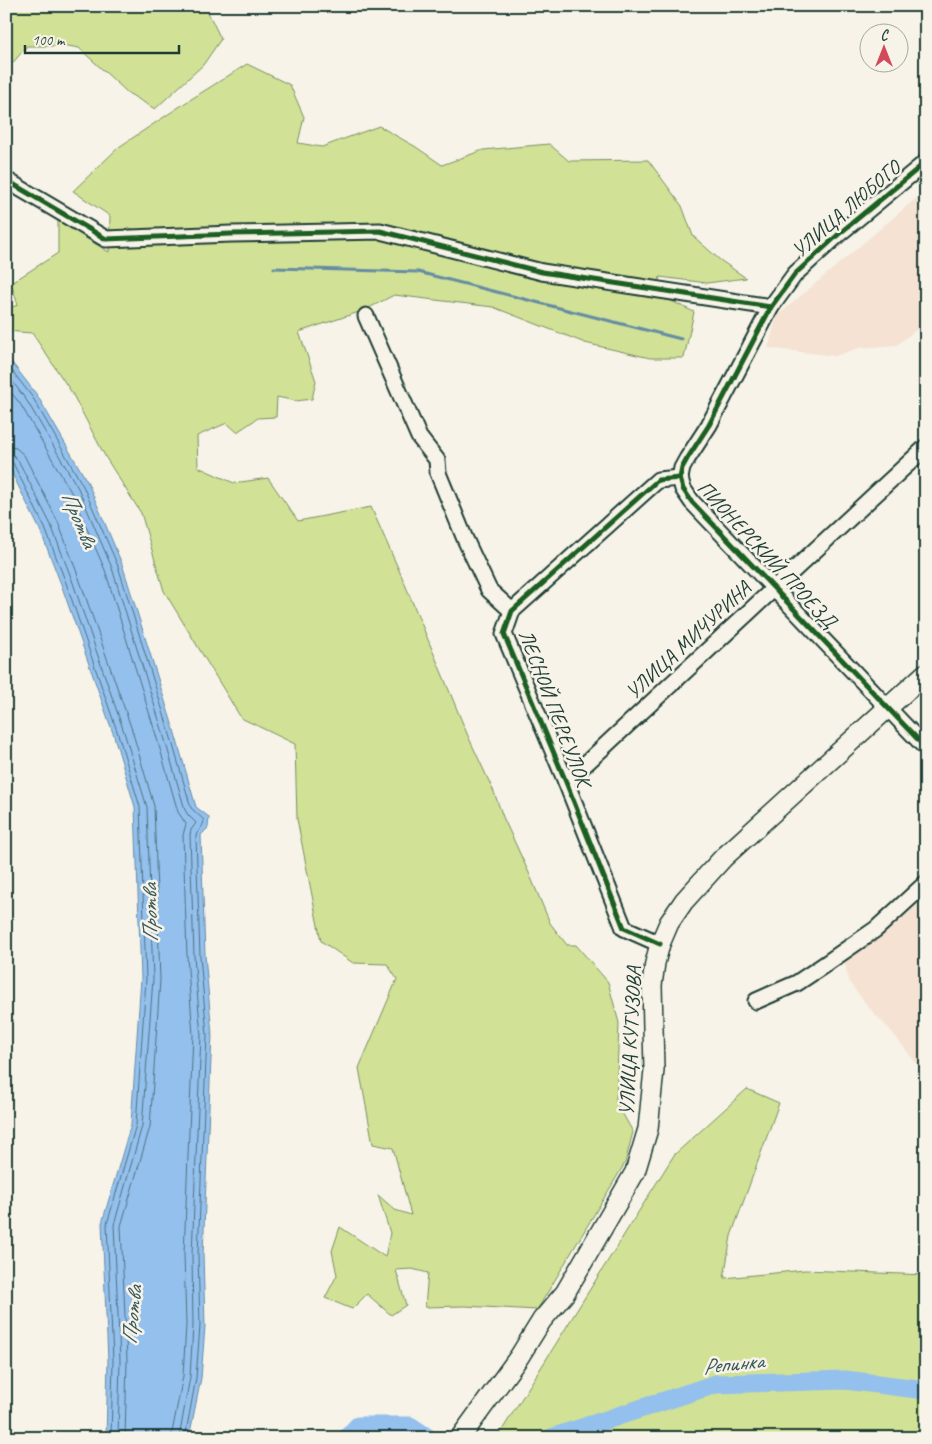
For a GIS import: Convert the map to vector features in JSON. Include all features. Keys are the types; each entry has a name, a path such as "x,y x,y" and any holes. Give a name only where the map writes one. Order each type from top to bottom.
{"main road":[{"name":"УЛИЦА КУТУЗОВА","path":"460,1438 519,1357 542,1320 564,1293 635,1172 648,1129 654,1070 652,985 660,944 669,922 684,901 723,858 926,673"}],"street":[{"name":"УЛИЦА ЛЮБОГО","path":"771,307 795,274 840,233 926,162"},
{"path":"6,180 106,239 380,231 542,272 771,307"},
{"name":"ПИОНЕРСКИЙ ПРОЕЗД","path":"771,307 709,425 682,468 680,478 692,502 926,748"},
{"name":"ЛЕСНОЙ ПЕРЕУЛОК","path":"366,316 419,437 437,460 438,473 480,573 489,590 512,611"},
{"name":"УЛИЦА МИЧУРИНА","path":"566,782 926,447"},
{"name":"ЛЕСНОЙ ПЕРЕУЛОК","path":"660,944 624,928 504,634 512,611 658,480 680,478"},
{"path":"756,1001 797,983 876,929 926,883"}],"shaded area":[{"path":"926,190 926,322 897,345 859,348 835,356 768,348 777,316"},
{"path":"926,892 926,1076 892,1032 871,1010 849,982 844,959"}],"green space":[{"path":"6,6 205,6 221,39 203,65 155,109 128,93 79,48 68,46 27,46 6,71"},
{"path":"247,64 290,85 304,117 298,143 322,147 379,126 416,147 442,165 483,150 549,144 569,161 648,160 682,206 693,236 720,260 746,278 707,283 660,277 655,293 694,312 684,358 650,358 585,343 493,307 394,295 365,310 299,332 316,381 312,399 296,401 277,397 276,417 258,418 237,432 227,423 197,436 198,467 234,483 268,478 298,521 371,507 550,923 567,945 576,945 608,982 619,1023 616,1102 633,1132 625,1163 537,1310 465,1306 425,1307 428,1273 412,1269 396,1270 406,1305 391,1315 367,1294 352,1309 325,1298 337,1275 332,1251 340,1227 385,1257 390,1233 378,1195 395,1210 411,1215 393,1148 373,1144 359,1068 397,979 387,964 353,963 321,941 297,819 295,744 241,718 164,591 141,513 106,458 72,393 32,333 6,331 6,309 18,305 11,283 58,253 58,218 109,252 110,216 73,191 119,147"},
{"path":"747,1089 779,1103 731,1236 724,1278 805,1270 926,1275 926,1438 497,1438 674,1155"}],"water":[{"name":"Протва","path":"6,355 37,395 88,483 122,564 196,807 209,817 208,828 201,835 205,955 212,1034 203,1254 205,1326 201,1378 189,1438 106,1438 108,1360 102,1223 131,1124 141,978 135,807 114,736 61,584 40,530 6,461"}],"waterway":[{"path":"274,268 418,272 681,339"},
{"name":"Репинка","path":"551,1438 716,1384 845,1380 926,1390"},
{"name":"Репинка","path":"347,1438 358,1426 410,1426 428,1438"}],"cycle path":[{"path":"926,162 840,233 795,274 771,307 709,425 682,468 680,478 683,489 692,502 926,748"},
{"path":"6,180 106,239 380,231 542,272 771,307"},
{"path":"660,944 624,928 504,634 512,611 658,480 680,478"}]}
